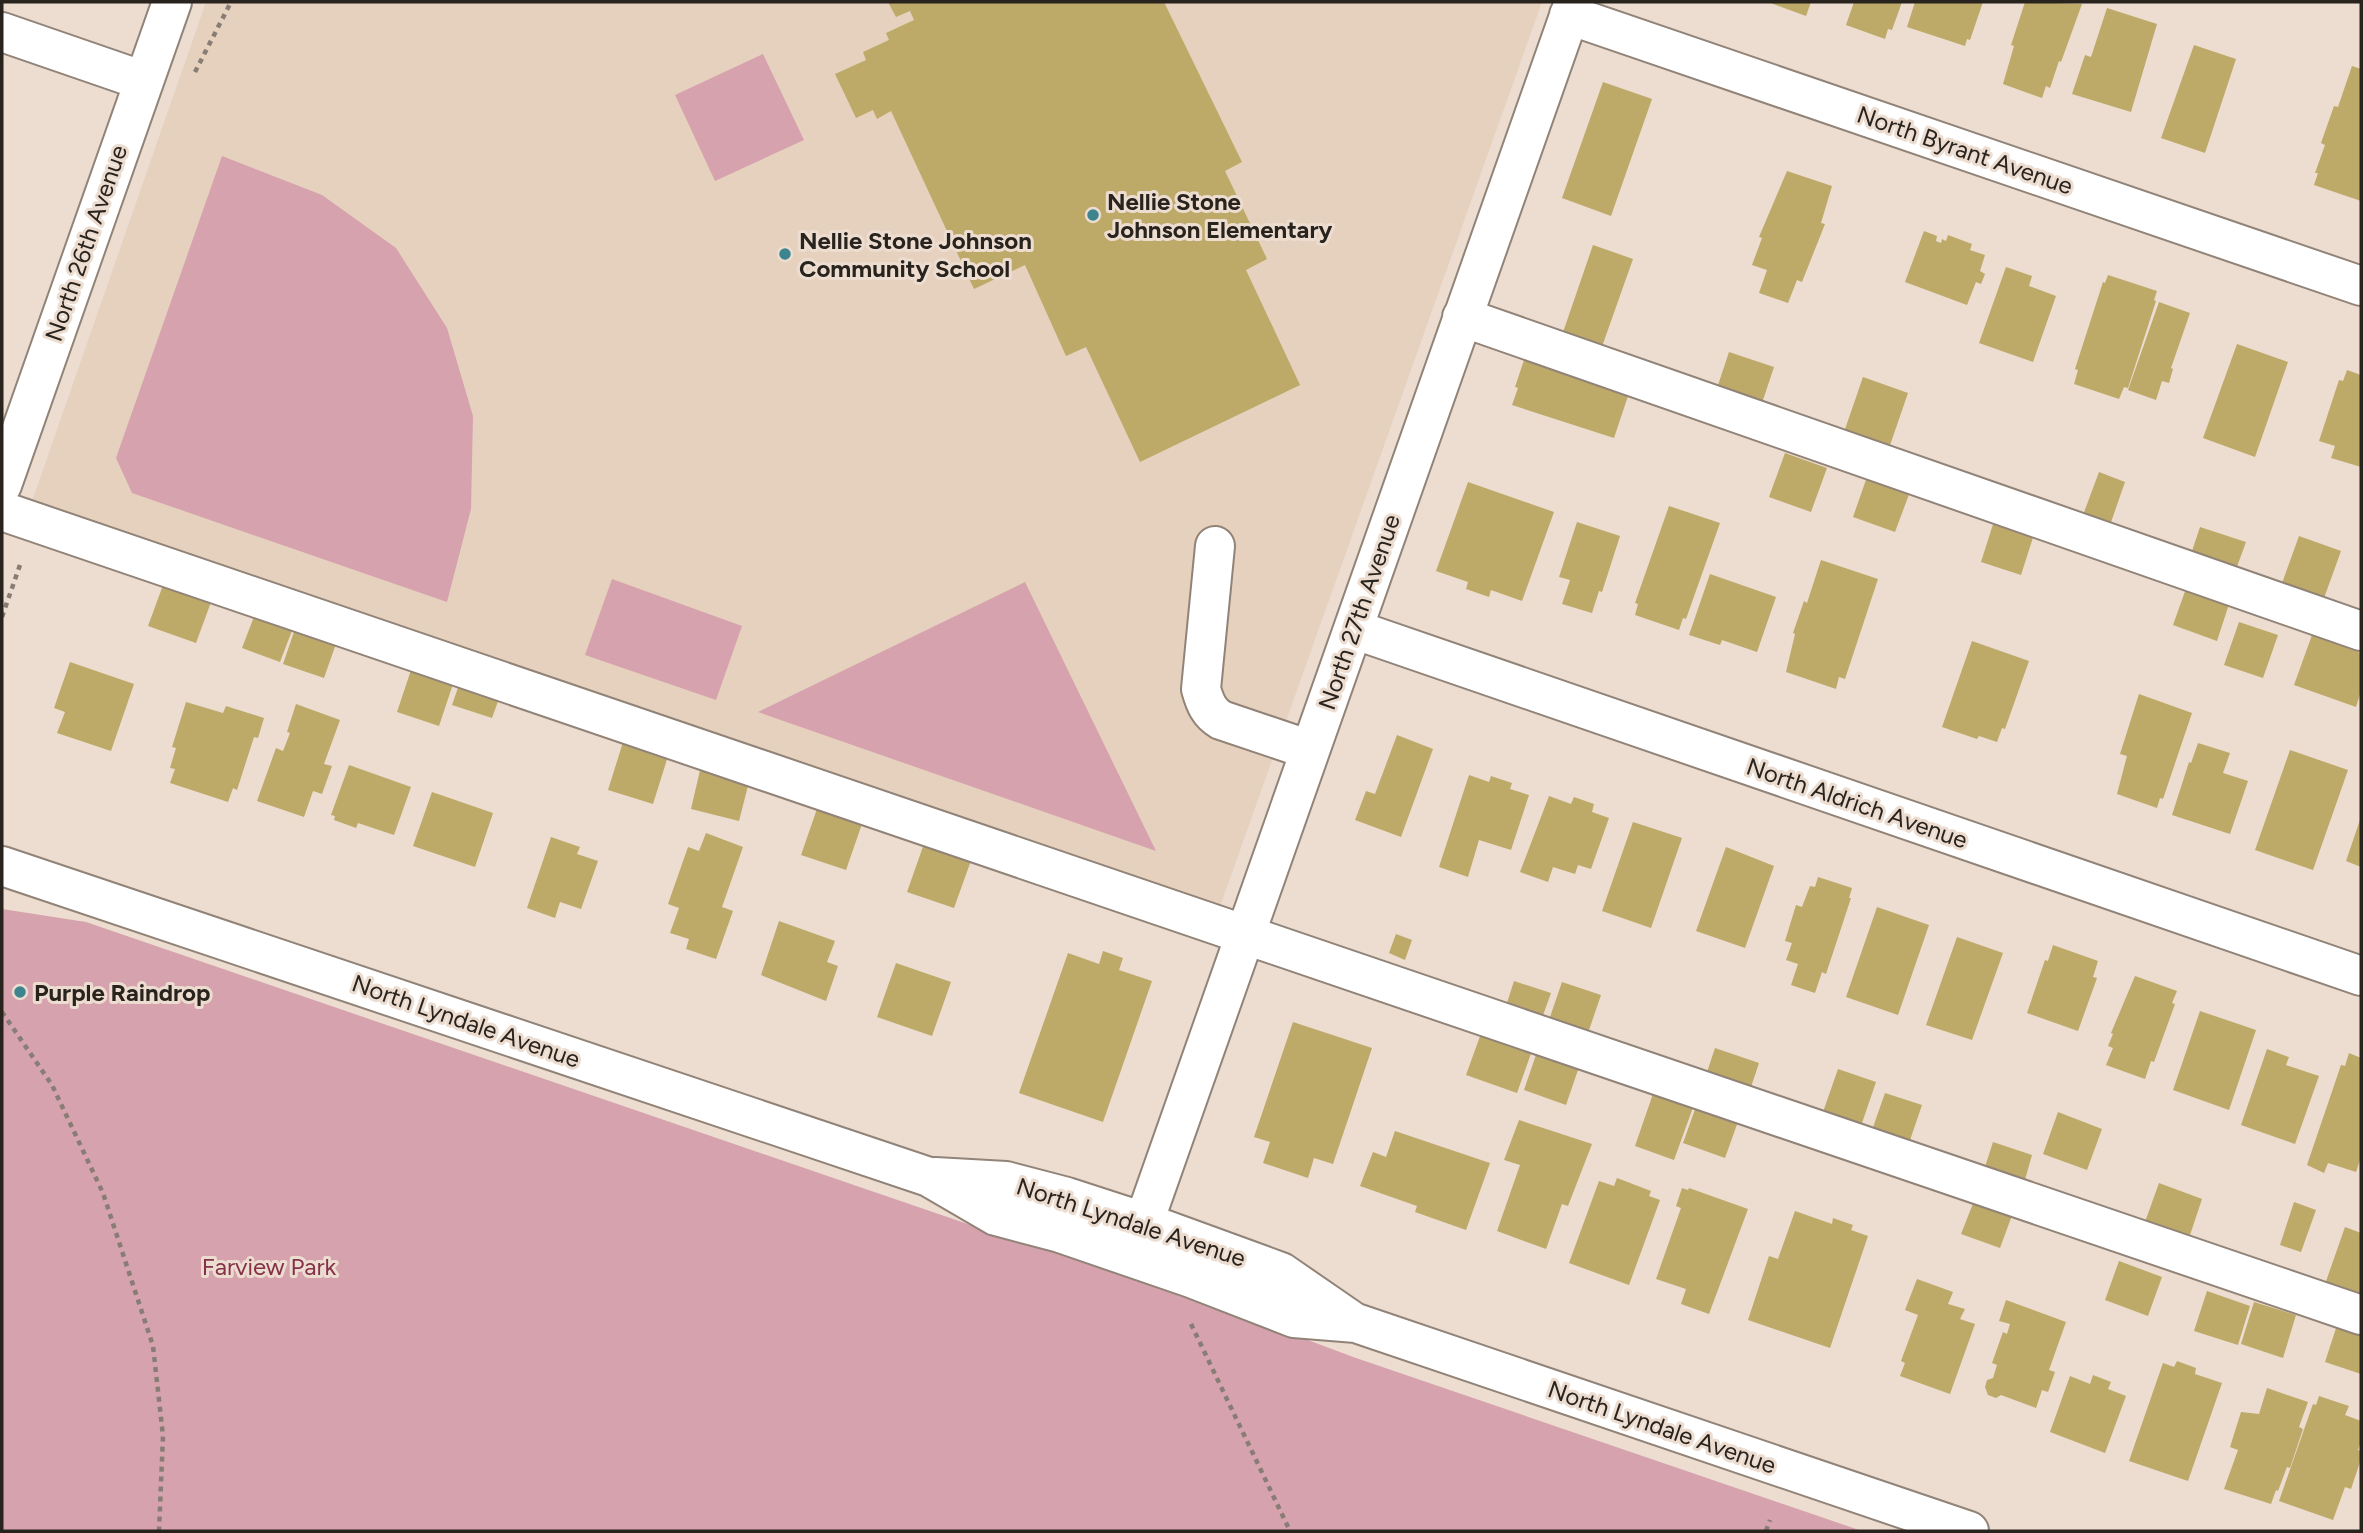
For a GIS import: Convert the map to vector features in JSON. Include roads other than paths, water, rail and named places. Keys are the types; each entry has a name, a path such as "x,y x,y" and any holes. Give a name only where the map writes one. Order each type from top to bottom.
{"street":[{"name":"North 26th Avenue","path":"2,485 8,444 172,2"},
{"name":"North Byrant Avenue","path":"1572,8 2361,286"},
{"name":"North 27th Avenue","path":"1144,1222 1572,8"},
{"path":"2,32 144,81"},
{"path":"1462,317 2361,631"},
{"path":"2,511 2361,1315"},
{"path":"1215,546 1201,689 1205,704 1213,715 1222,720 1310,750"},
{"name":"North Aldrich Avenue","path":"1353,629 2361,976"},
{"name":"North Lyndale Avenue","path":"2,866 929,1177 996,1216 1060,1233 1219,1288 1294,1318 1356,1324 1969,1531"},
{"name":"North Lyndale Avenue","path":"929,1177 1006,1181 1068,1197 1144,1222 1281,1272 1356,1324"}],"place":[{"name":"Nellie Stone Johnson Elementary","path":"1093,215"},
{"name":"Nellie Stone Johnson Community School","path":"785,254"},
{"name":"Purple Raindrop","path":"20,992"}],"park label":[{"name":"Farview Park","path":"269,1266"}]}
